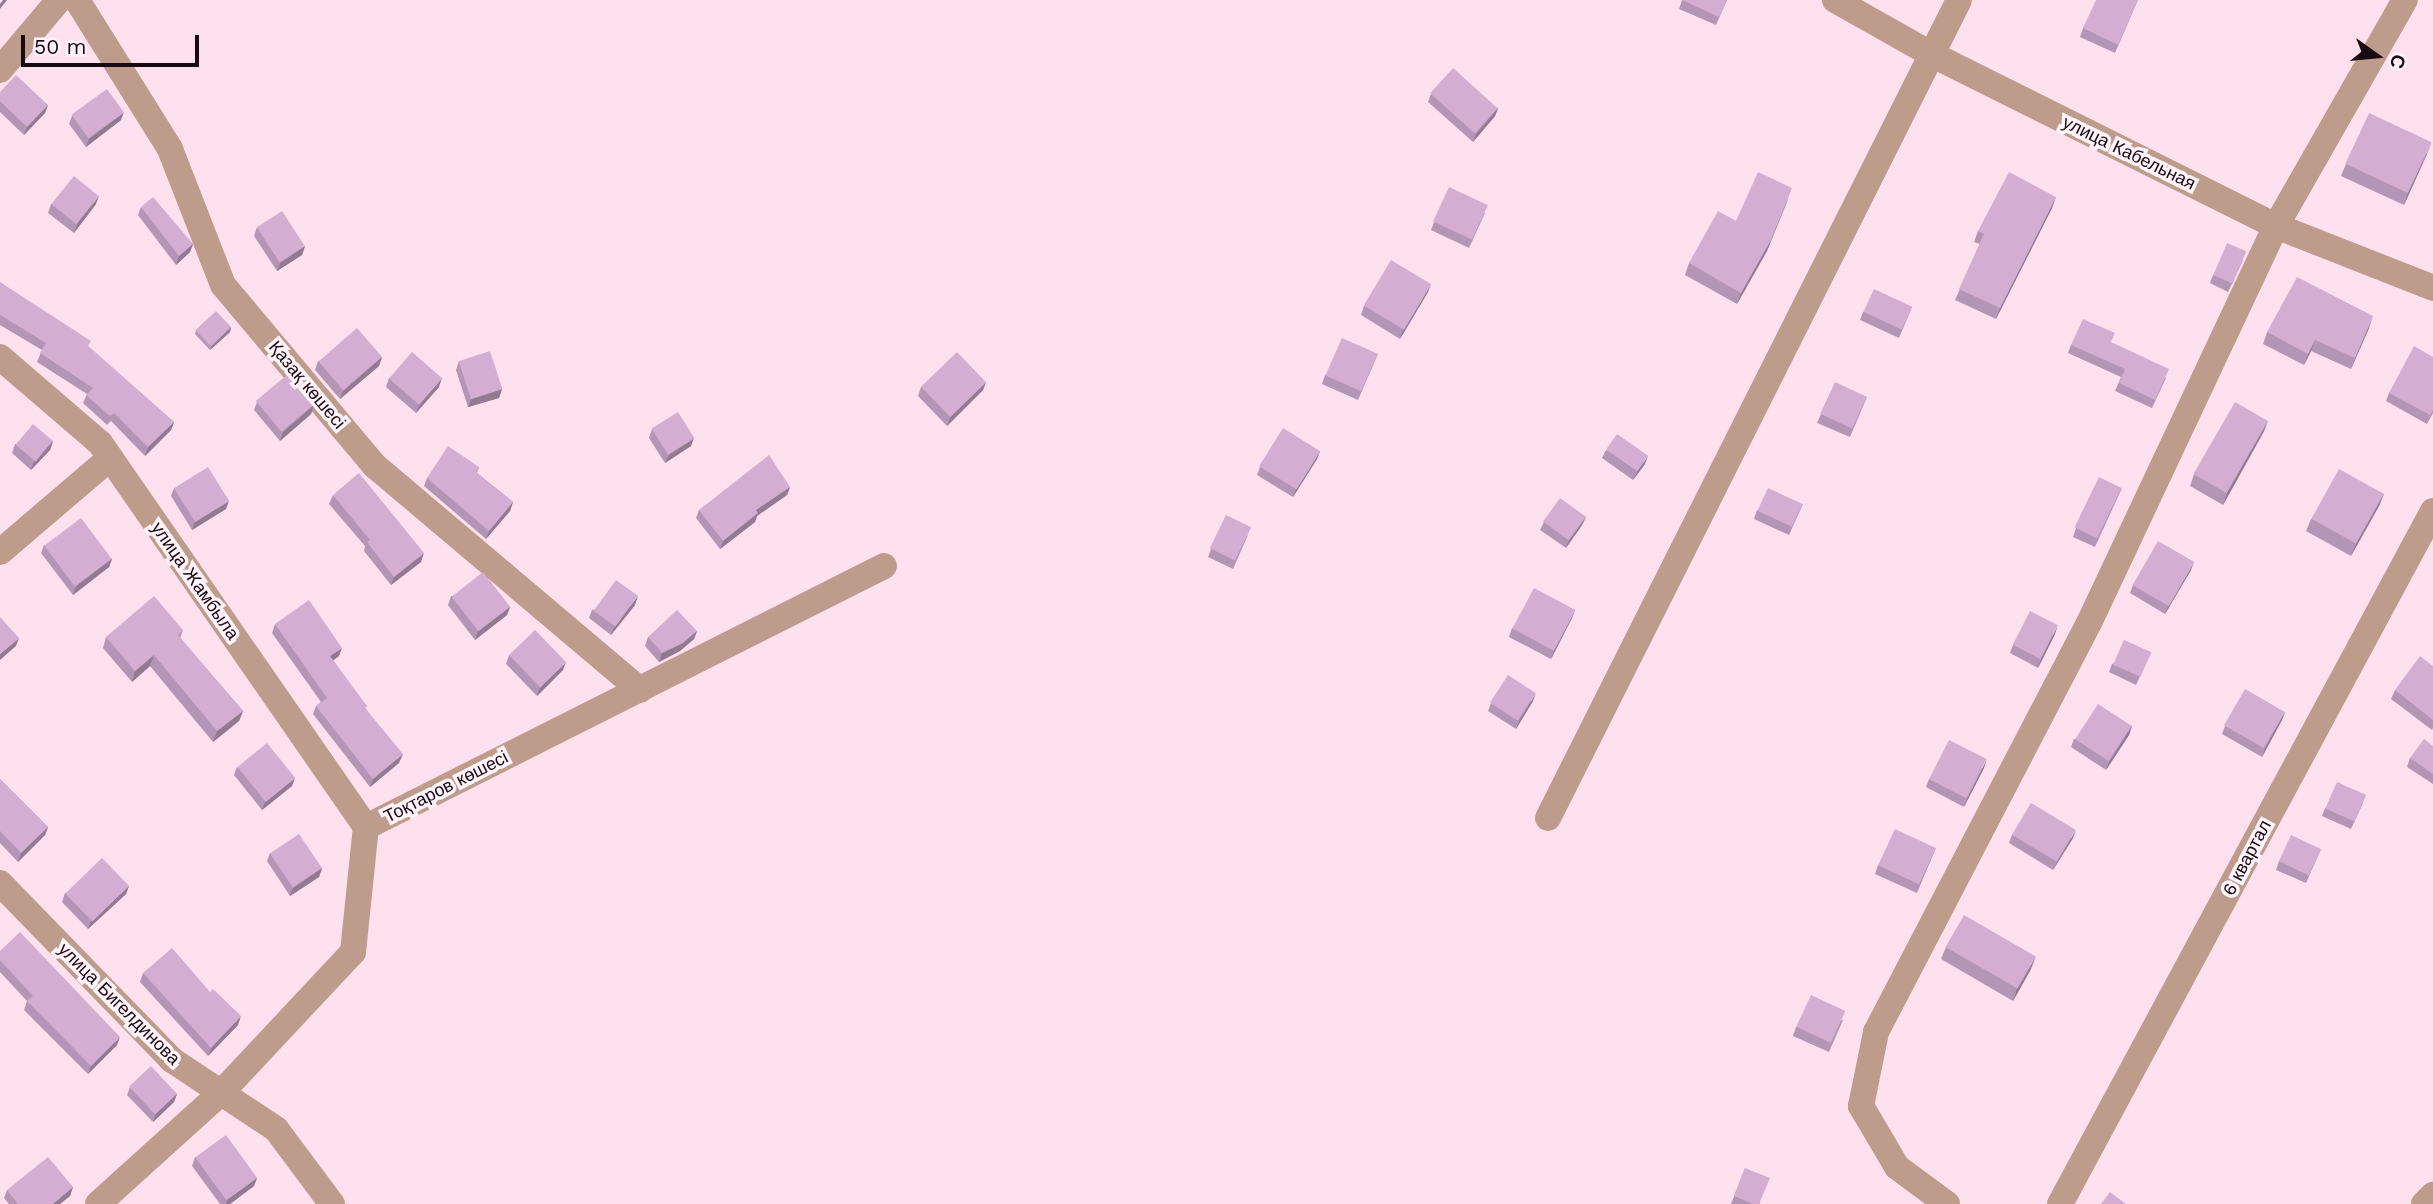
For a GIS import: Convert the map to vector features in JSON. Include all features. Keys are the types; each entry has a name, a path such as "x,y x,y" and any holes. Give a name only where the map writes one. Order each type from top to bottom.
{"street":[{"path":"0,70 59,0"},
{"name":"Қазақ көшесі","path":"77,0 170,149 223,285 375,466 640,690"},
{"name":"улица Кабельная","path":"1835,0 1931,54 2277,226 2433,288"},
{"path":"1548,818 1959,0"},
{"path":"1947,1204 1897,1167 1861,1106 1876,1032 2089,623 2277,226 2405,0"},
{"name":"улица Жамбыла","path":"0,357 100,443 366,827"},
{"path":"0,552 110,458"},
{"name":"6 квартал","path":"2060,1204 2433,511"},
{"name":"Тоқтаров көшесі","path":"98,1204 221,1093 353,952 366,827 884,566"},
{"name":"улица Бигелдинова","path":"6,901 172,1060 276,1129 332,1204"},
{"path":"2424,1204 2433,1195"}],"building":[{"path":"1682,0 1727,0 1719,17"},
{"path":"2096,0 2138,0 2118,45 2083,28"},
{"path":"1453,68 1498,108 1475,133 1430,93"},
{"path":"16,75 48,105 27,127 0,101 0,92"},
{"path":"107,89 124,112 88,138 71,115"},
{"path":"2369,113 2432,142 2408,193 2345,164"},
{"path":"1758,172 1792,188 1771,240 1741,293 1689,263 1718,211 1736,221"},
{"path":"2009,172 2056,197 2000,308 1959,289 1984,234 1978,231"},
{"path":"74,176 99,196 76,224 51,204"},
{"path":"1449,187 1488,205 1472,240 1433,221"},
{"path":"153,197 193,244 179,256 141,207"},
{"path":"282,211 305,246 280,263 257,227"},
{"path":"2227,243 2246,251 2233,283 2213,275"},
{"path":"1391,260 1431,284 1404,330 1364,305"},
{"path":"2297,277 2373,316 2355,358 2315,340 2308,354 2267,332"},
{"path":"0,282 91,341 88,346 174,422 148,447 114,413 110,416 86,395 93,388 40,353 46,343 0,315"},
{"path":"1874,289 1912,307 1901,329 1863,312"},
{"path":"216,311 231,327 211,346 196,330"},
{"path":"2083,319 2115,333 2111,342 2169,369 2155,400 2119,383 2125,369 2071,345"},
{"path":"357,328 382,357 343,390 319,361"},
{"path":"1342,338 1378,354 1361,391 1325,375"},
{"path":"2414,346 2433,357 2433,410 2430,415 2389,393"},
{"path":"490,351 502,389 471,399 459,361"},
{"path":"412,352 442,378 419,405 389,378"},
{"path":"957,352 986,382 950,417 921,387"},
{"path":"288,374 314,405 282,432 256,401"},
{"path":"1835,382 1867,397 1852,429 1820,414"},
{"path":"2235,402 2268,421 2226,493 2194,474"},
{"path":"678,412 694,438 668,455 652,428"},
{"path":"33,424 53,441 36,461 16,445"},
{"path":"1283,428 1320,451 1296,489 1259,466"},
{"path":"1617,434 1648,456 1637,471 1606,450"},
{"path":"448,446 479,467 476,472 513,502 489,531 427,478"},
{"path":"769,455 790,487 756,510 758,513 723,541 699,510"},
{"path":"208,467 229,501 195,522 174,488"},
{"path":"2339,469 2384,494 2356,544 2311,519"},
{"path":"359,473 424,553 394,577 367,542 370,540 333,495"},
{"path":"2099,477 2121,488 2097,538 2074,527"},
{"path":"1768,488 1802,504 1792,527 1757,511"},
{"path":"1560,498 1586,517 1569,540 1543,521"},
{"path":"1226,515 1251,527 1235,561 1210,548"},
{"path":"81,518 112,559 75,586 44,546"},
{"path":"2158,541 2194,562 2169,606 2132,585"},
{"path":"483,572 510,607 479,631 451,597"},
{"path":"616,580 638,596 616,627 594,611"},
{"path":"1534,588 1575,610 1554,651 1512,629"},
{"path":"154,596 183,630 178,635 243,711 217,731 154,655 135,671 106,637"},
{"path":"309,600 342,648 330,656 367,706 365,708 403,754 373,779 316,706 327,698 275,624"},
{"path":"677,610 697,631 683,643 662,653 648,637"},
{"path":"2030,611 2058,625 2040,659 2013,645"},
{"path":"0,617 19,638 0,654"},
{"path":"535,630 566,662 540,687 509,655"},
{"path":"2124,640 2151,652 2140,677 2113,665"},
{"path":"2420,656 2433,666 2433,720 2395,690"},
{"path":"1508,675 1536,693 1518,721 1490,703"},
{"path":"2245,689 2285,712 2264,748 2224,725"},
{"path":"2098,704 2132,726 2109,761 2075,739"},
{"path":"2424,739 2433,746 2433,774 2410,758"},
{"path":"1949,740 1986,759 1966,798 1929,779"},
{"path":"267,743 295,778 266,802 237,767"},
{"path":"0,779 48,827 21,853 0,831"},
{"path":"2337,782 2366,795 2354,822 2325,808"},
{"path":"2031,803 2076,830 2057,861 2012,835"},
{"path":"1895,829 1936,848 1919,884 1878,865"},
{"path":"299,834 322,868 293,888 270,854"},
{"path":"2291,835 2321,849 2309,875 2279,861"},
{"path":"102,858 129,886 92,921 65,893"},
{"path":"1964,915 2036,956 2017,989 1946,947"},
{"path":"20,932 120,1037 91,1066 27,1001 33,996 0,960 0,951"},
{"path":"172,948 210,992 213,989 241,1016 211,1048 143,973"},
{"path":"1811,995 1845,1011 1831,1043 1796,1027"},
{"path":"151,1066 177,1094 155,1114 129,1086"},
{"path":"226,1135 257,1178 226,1200 195,1157"},
{"path":"48,1157 73,1187 53,1204 18,1204 7,1190"},
{"path":"1745,1168 1770,1178 1759,1204 1734,1196"},
{"path":"2110,1192 2126,1204 2101,1204"}]}
